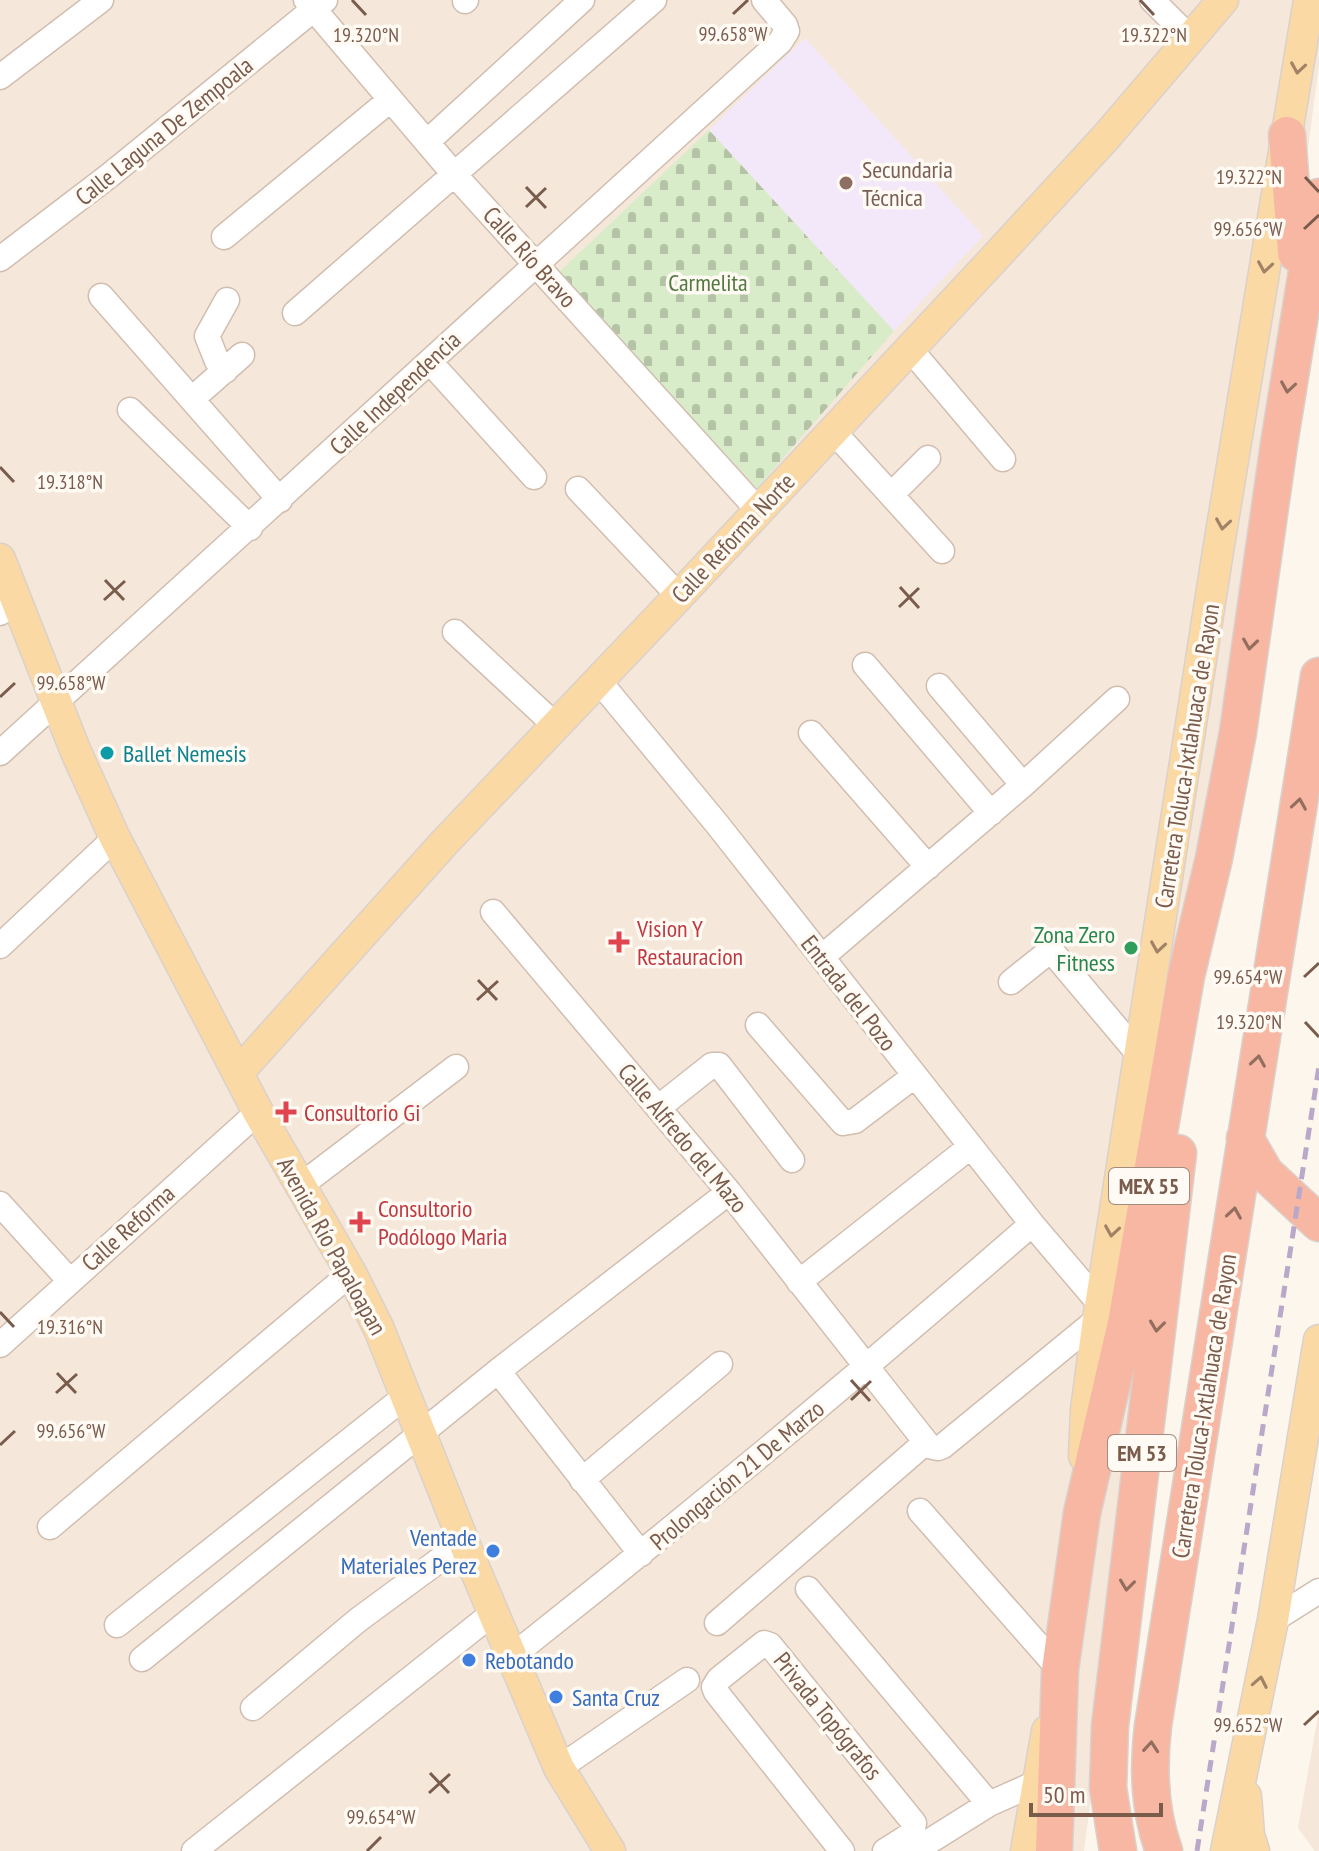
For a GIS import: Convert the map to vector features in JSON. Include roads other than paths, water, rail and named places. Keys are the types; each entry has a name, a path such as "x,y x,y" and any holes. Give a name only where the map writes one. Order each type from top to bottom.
{"highway":[{"path":"1287,135 1301,310"},
{"name":"Carretera Toluca-Ixtlahuaca de Rayon","path":"1060,1670 1082,1513 1126,1323 1186,976 1214,858 1238,732 1319,197"},
{"name":"Carretera Toluca-Ixtlahuaca de Rayon","path":"1164,1851 1153,1812 1150,1752 1319,676"},
{"name":"EM 53","path":"1118,1851 1108,1788 1110,1726 1173,1187 1201,999 1214,858"},
{"path":"1245,1138 1265,1173 1319,1223"},
{"name":"MEX 55","path":"1054,1851 1060,1670"}],"main road":[{"name":"Calle Reforma Norte","path":"238,1073 444,843 679,596 1107,136 1223,0"},
{"name":"Carretera Toluca-Ixtlahuaca de Rayon","path":"1082,1513 1086,1410 1099,1311 1218,551 1309,0"},
{"name":"Avenida Río Papaloapan","path":"0,559 8,607 56,702 115,838 258,1112 351,1273 379,1329 559,1768 610,1851"},
{"path":"1226,1851 1273,1620 1319,1340"},
{"name":"MEX 55","path":"1026,1851 1036,1783 1060,1670"},
{"path":"1245,1758 1248,1823 1254,1851"}],"street":[{"path":"0,77 101,0"},
{"path":"427,142 582,0"},
{"path":"295,313 654,0"},
{"name":"Calle Independencia","path":"0,753 780,42 787,31 785,25 764,0"},
{"path":"1152,0 1191,39"},
{"name":"Calle Río Bravo","path":"315,3 390,100 453,173 758,510"},
{"name":"Calle Laguna De Zempoala","path":"0,259 110,175 315,3"},
{"path":"224,237 390,100"},
{"path":"101,296 280,500"},
{"path":"192,399 233,363 217,361 207,336 227,300"},
{"path":"910,349 1003,459"},
{"path":"430,362 534,477"},
{"path":"130,410 250,528"},
{"path":"833,431 942,551"},
{"path":"892,494 928,458"},
{"path":"578,489 679,596"},
{"path":"455,632 556,726"},
{"path":"865,665 991,813"},
{"name":"Entrada del Pozo","path":"599,681 822,957 1099,1311"},
{"path":"939,686 1023,785"},
{"path":"822,957 991,813 1117,699"},
{"path":"811,733 928,867"},
{"path":"0,946 115,838"},
{"name":"Calle Alfredo del Mazo","path":"493,912 729,1192 866,1369 930,1445"},
{"path":"1011,982 1046,954 1055,955 1141,1057"},
{"path":"758,1025 843,1123 855,1121 913,1077"},
{"path":"659,1107 712,1065 719,1065 792,1160"},
{"path":"300,1186 456,1067"},
{"name":"Calle Reforma","path":"0,1345 258,1112"},
{"path":"799,1282 970,1147"},
{"path":"142,1659 498,1371 729,1192"},
{"path":"0,1204 70,1281"},
{"name":"Prolongación 21 De Marzo","path":"511,1657 866,1369 1032,1224"},
{"path":"50,1527 351,1273"},
{"path":"717,1623 930,1445 943,1446 1099,1311"},
{"path":"582,1480 720,1364"},
{"path":"498,1371 641,1554"},
{"path":"117,1625 407,1395"},
{"path":"920,1511 1060,1670"},
{"path":"253,1708 358,1620 464,1542"},
{"path":"808,1589 989,1804"},
{"path":"1273,1620 1319,1591"},
{"path":"194,1851 493,1613"},
{"name":"Privada Topógrafos","path":"842,1851 714,1687 719,1679 764,1643 770,1645 914,1823 912,1834 885,1851"},
{"path":"559,1768 687,1680"},
{"path":"914,1851 989,1804 1036,1783"}],"railway":[{"path":"1197,1851 1319,1066"}],"place":[{"name":"Secundaria Técnica","path":"846,183"},
{"name":"Ballet Nemesis","path":"107,753"},
{"name":"Vision Y Restauracion","path":"619,942"},
{"name":"Zona Zero Fitness","path":"1131,948"},
{"name":"Consultorio Gi","path":"286,1112"},
{"name":"Consultorio Podólogo Maria","path":"360,1222"},
{"name":"Ventade Materiales Perez","path":"493,1551"},
{"name":"Rebotando","path":"469,1660"},
{"name":"Santa Cruz","path":"556,1697"}],"park label":[{"name":"Carmelita","path":"708,282"}]}
